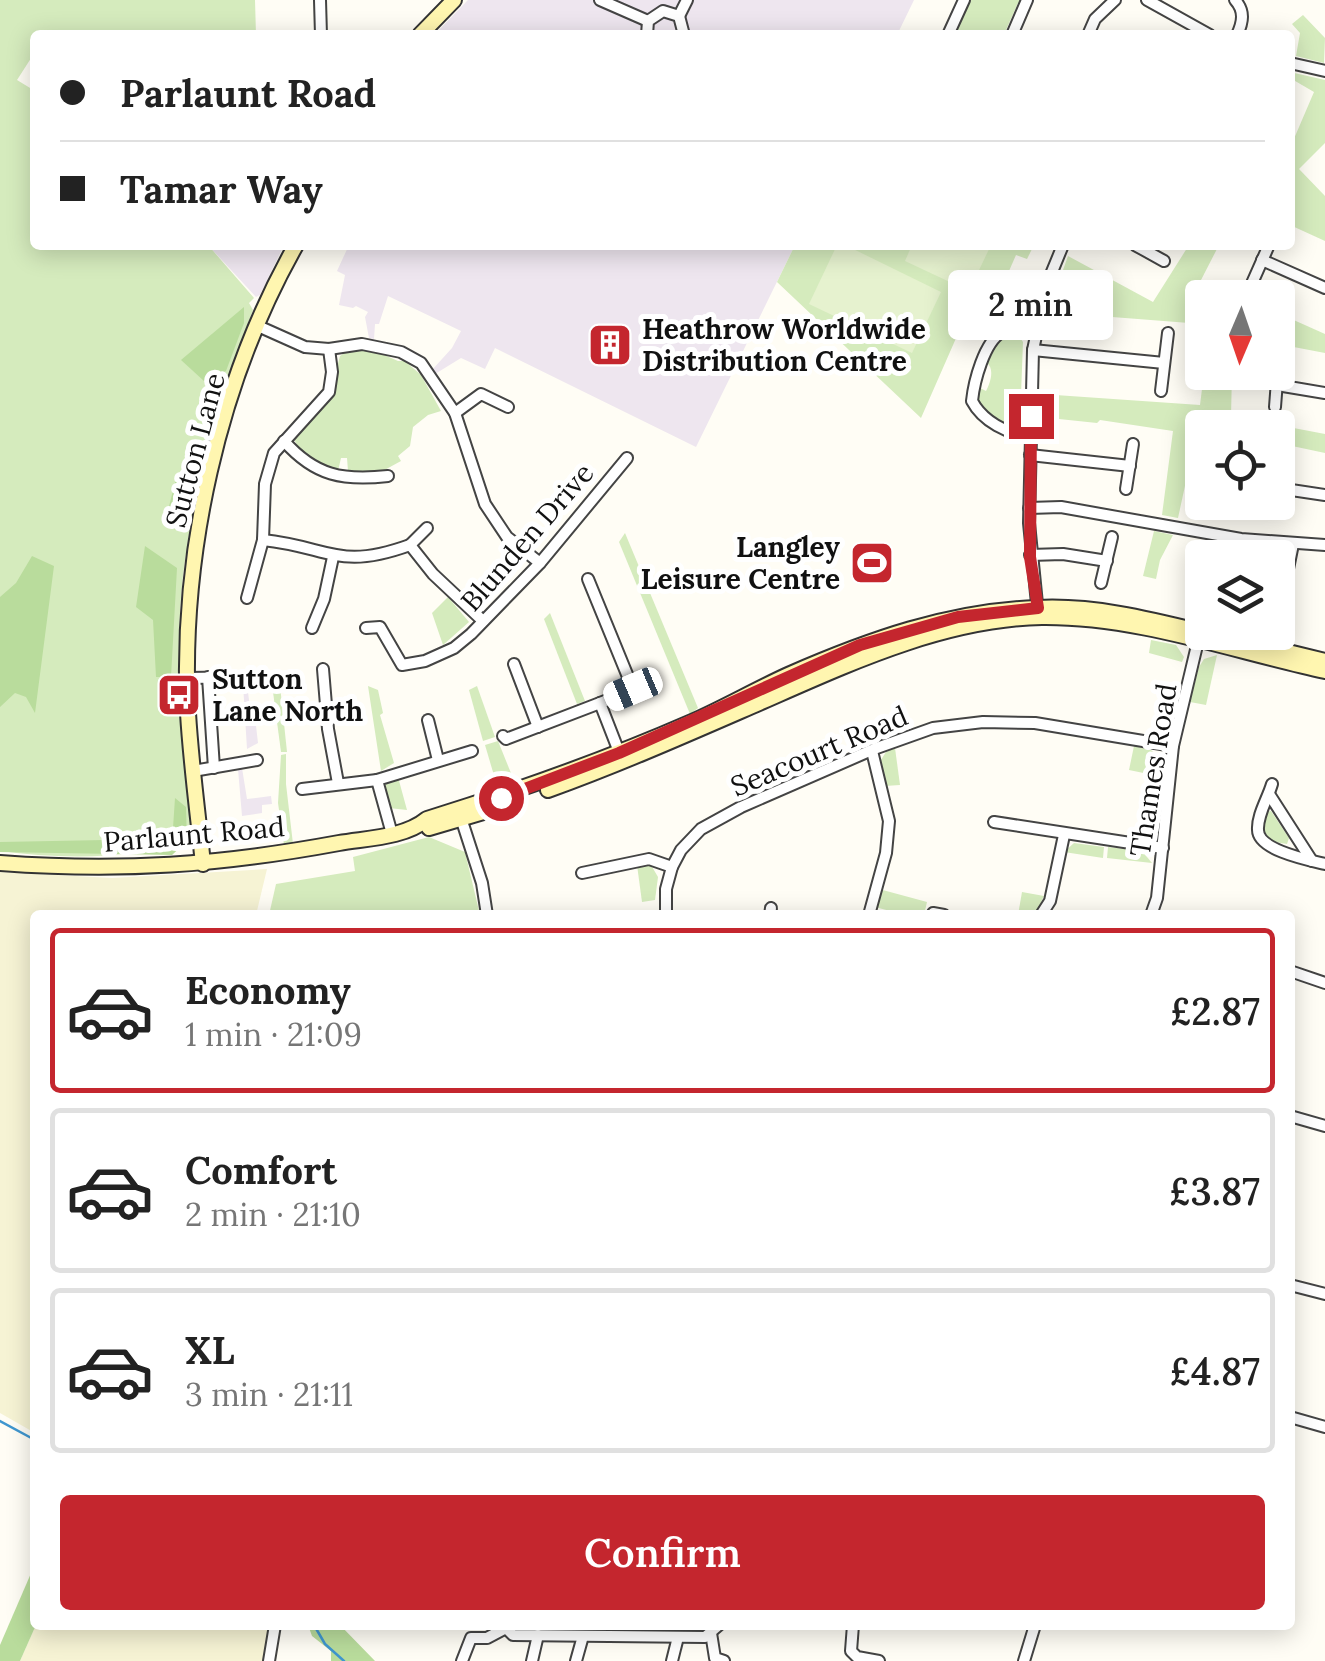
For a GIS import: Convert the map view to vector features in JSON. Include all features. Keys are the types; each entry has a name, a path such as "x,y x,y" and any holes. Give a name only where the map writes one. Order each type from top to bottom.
{"street":[{"path":"320,0 322,30"},
{"path":"425,30 454,0"},
{"path":"600,0 648,21"},
{"path":"683,30 679,16 687,0"},
{"path":"950,30 964,0"},
{"path":"1014,30 1027,0"},
{"path":"1090,30 1115,0"},
{"path":"1147,0 1198,30"},
{"path":"1236,0 1241,7 1239,30"},
{"path":"648,21 662,11 679,16"},
{"path":"647,30 648,21"},
{"path":"1295,64 1325,72"},
{"name":"Sutton Lane","path":"203,864 188,678 194,564 201,514 228,405 258,326 294,250"},
{"path":"1038,612 1030,555 1029,508 1033,350 1046,284 1061,250"},
{"path":"1145,250 1164,261"},
{"path":"1253,280 1267,250"},
{"path":"1262,260 1325,288"},
{"path":"258,326 305,347 329,349 362,344 401,352 421,362 455,413 485,504 508,537 540,563"},
{"path":"1030,438 1010,434 978,411 972,401 977,377 994,339 1005,330 1036,331"},
{"path":"1161,391 1168,333"},
{"path":"234,588 248,594 263,540 266,484 274,453 329,392 329,349"},
{"path":"1033,350 1164,363"},
{"path":"1295,389 1325,393"},
{"path":"1275,407 1277,390"},
{"path":"455,413 481,394 508,407"},
{"path":"284,441 303,459 336,477 388,476"},
{"path":"1126,488 1133,444"},
{"path":"1030,455 1130,466"},
{"name":"Blunden Drive","path":"380,627 402,665 454,648 540,563 626,458"},
{"path":"1295,491 1325,496"},
{"path":"1029,508 1060,507 1251,540"},
{"path":"263,540 350,560 380,556 410,545 427,528"},
{"path":"1101,583 1112,538"},
{"path":"1295,544 1325,545"},
{"path":"410,545 433,574 483,621"},
{"path":"1030,555 1063,554 1107,561"},
{"path":"312,628 324,599 333,557"},
{"path":"588,580 633,689"},
{"name":"Parlaunt Road","path":"0,863 96,868 203,864 249,860 392,834 427,819 460,816 621,758 871,656 961,628 1038,612 1185,632"},
{"path":"366,628 380,627 388,616"},
{"name":"Thames Road","path":"1154,910 1173,746 1198,650"},
{"name":"Parlaunt Road","path":"1256,650 1325,672"},
{"path":"1270,654 1271,650"},
{"name":"Parlaunt Road","path":"1270,654 1325,661"},
{"path":"514,664 538,727"},
{"path":"323,669 338,784"},
{"path":"208,677 214,768"},
{"path":"188,678 257,677"},
{"path":"503,736 506,739 653,682"},
{"path":"600,703 621,758"},
{"path":"428,720 438,760"},
{"name":"Seacourt Road","path":"672,867 681,850 702,829 741,808 872,750 933,728 982,722 1035,724 1173,746"},
{"path":"870,910 886,853 889,821 872,750"},
{"name":"Parlaunt Road","path":"302,788 377,780 472,751"},
{"path":"193,771 257,760"},
{"path":"377,780 392,834"},
{"path":"1312,861 1271,789 1257,831 1261,839 1270,847 1312,861 1325,864"},
{"path":"460,816 482,883 486,910"},
{"path":"994,822 1163,848"},
{"path":"1044,910 1050,900 1064,835"},
{"path":"582,872 650,859 672,867 666,910"},
{"path":"1295,974 1325,983"},
{"path":"1295,1117 1325,1126"},
{"path":"1295,1286 1325,1294"},
{"path":"1295,1418 1325,1426"},
{"path":"269,1661 274,1630"},
{"path":"462,1661 471,1638 486,1638 499,1630"},
{"path":"507,1630 513,1635 543,1632 583,1636 598,1630 678,1637 705,1637 714,1630"},
{"path":"715,1630 716,1658 724,1661"},
{"path":"853,1630 851,1651 856,1657 879,1661"},
{"path":"1024,1661 1033,1630"},
{"path":"532,1661 543,1632"},
{"path":"576,1661 583,1636"},
{"path":"672,1661 678,1637"}],"shaded area":[{"path":"468,0 914,0 899,30 439,30"},
{"path":"213,250 282,250 256,297"},
{"path":"347,250 793,250 696,447 495,348 485,369 461,358 435,374 432,370 461,331 388,296 379,324 375,324 374,339 369,338 365,317 368,312 356,306 339,305 345,275 337,271"},
{"path":"243,684 247,684 250,708 254,708 258,743 247,749"},
{"path":"242,768 247,799 271,796 272,804 262,805 262,813 242,816 238,769"},
{"path":"267,869 257,910 30,910 30,1430 0,1413 0,872 112,878"},
{"path":"34,1630 268,1630 263,1661 20,1661"}],"green space":[{"path":"0,0 255,0 256,30 30,30 30,60 17,80 30,88 30,250 212,250 254,298 249,303 253,310 210,441 183,576 180,674 192,837 146,850 97,856 0,851"},
{"path":"968,0 1023,0 1006,30 955,30"},
{"path":"1303,15 1325,38 1324,63 1296,56 1300,33 1292,24"},
{"path":"1295,73 1325,80 1325,143 1299,169 1325,196 1325,241 1295,227 1295,136 1314,92 1295,81"},
{"path":"793,250 1032,250 1027,259 1016,255 1002,287 982,279 921,418 777,282"},
{"path":"835,250 855,250 941,292 912,353 809,304"},
{"path":"910,250 989,250 969,291 905,261"},
{"path":"1186,250 1216,250 1201,280 1185,280 1185,323 1048,312 1068,256 1153,302"},
{"path":"244,307 244,323 226,371 204,381 181,360"},
{"path":"1295,321 1325,334 1325,353 1295,347"},
{"path":"1016,332 1023,342 1020,421 1011,430 979,410 978,387 986,391 988,388 991,373 987,363 997,343"},
{"path":"373,350 405,361 421,375 441,411 413,427 410,446 398,456 401,461 379,473 353,474 348,471 347,458 341,458 338,471 318,466 317,460 301,453 294,439 329,398 340,356"},
{"path":"1202,390 1232,390 1231,410 1185,410 1185,486 1178,518 1162,515 1173,431 1100,420 1097,423 1040,417 1041,394 1200,405"},
{"path":"1295,428 1325,434 1325,453 1295,447"},
{"path":"177,475 194,481 177,530 164,526"},
{"path":"1154,531 1173,535 1160,560 1156,579 1143,576"},
{"path":"625,533 698,708 690,714 619,542"},
{"path":"145,546 177,568 171,677 156,677 153,620 136,607"},
{"path":"32,556 54,566 35,713 26,697 15,693 0,707 0,597 16,583"},
{"path":"448,597 469,622 443,645 432,613"},
{"path":"550,613 585,701 577,704 544,619"},
{"path":"1151,640 1176,645 1184,657 1182,662 1149,653"},
{"path":"1217,655 1206,705 1190,702 1199,667 1204,659"},
{"path":"279,676 287,752 281,752 271,677"},
{"path":"368,686 378,690 383,713 380,715 394,763 381,771"},
{"path":"477,686 495,737 483,741 469,690"},
{"path":"498,741 515,783 498,789 485,745"},
{"path":"1134,746 1151,750 1160,759 1158,776 1129,770"},
{"path":"895,748 900,785 885,786 879,763 886,752"},
{"path":"286,754 293,844 284,845 278,803 281,755"},
{"path":"398,777 407,810 389,808 384,788 386,782"},
{"path":"175,798 186,807 187,841 172,855 0,852 0,842 157,839 173,828"},
{"path":"1143,798 1155,800 1148,834 1135,836"},
{"path":"1271,811 1289,838 1287,844 1263,840 1265,812"},
{"path":"429,837 465,852 479,910 270,910 276,884 355,871 353,857"},
{"path":"1074,843 1104,847 1103,858 1064,852"},
{"path":"1108,847 1142,851 1152,863 1107,858"},
{"path":"637,865 651,865 658,877 655,900 642,902"},
{"path":"879,889 927,902 925,910 875,907"},
{"path":"1022,892 1044,896 1037,910 1019,910"},
{"path":"30,1576 30,1630 34,1630 20,1661 0,1661 0,1645"},
{"path":"310,1630 345,1630 375,1661 331,1661 331,1651"}],"waterway":[{"path":"0,1421 30,1437"},
{"path":"317,1630 325,1644 344,1661"}],"place":[{"name":"Heathrow Worldwide Distribution Centre","path":"610,345"},
{"name":"Langley Leisure Centre","path":"872,563"},
{"name":"Sutton Lane North","path":"179,695"}],"route":[{"path":"501,798 697,720 860,645 958,617 1038,608 1030,557 1031,416"}]}
